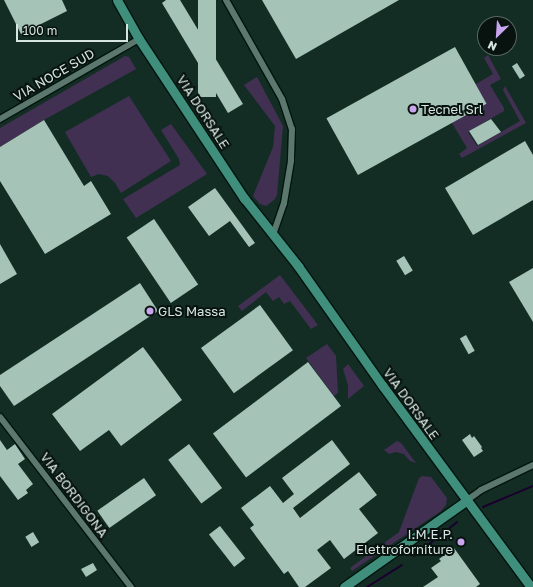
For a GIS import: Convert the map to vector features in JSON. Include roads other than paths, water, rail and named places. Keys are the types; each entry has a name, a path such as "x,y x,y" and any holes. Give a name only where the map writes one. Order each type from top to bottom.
{"street":[{"name":"VIA DORSALE","path":"117,0 139,39 244,198 273,235 466,501 531,587"},
{"path":"226,0 282,99 292,129 291,161 284,203 273,235"},
{"name":"VIA NOCE SUD","path":"0,119 139,39"},
{"name":"VIA BORDIGONA","path":"0,417 131,587"},
{"path":"344,587 481,490 533,465"}],"waterway":[{"path":"483,507 533,486"},
{"path":"414,556 457,522"},
{"path":"367,587 402,565"}],"place":[{"name":"Tecnel Srl","path":"413,109"},
{"name":"GLS Massa","path":"150,311"},
{"name":"I.M.E.P. Elettroforniture","path":"461,542"}]}
